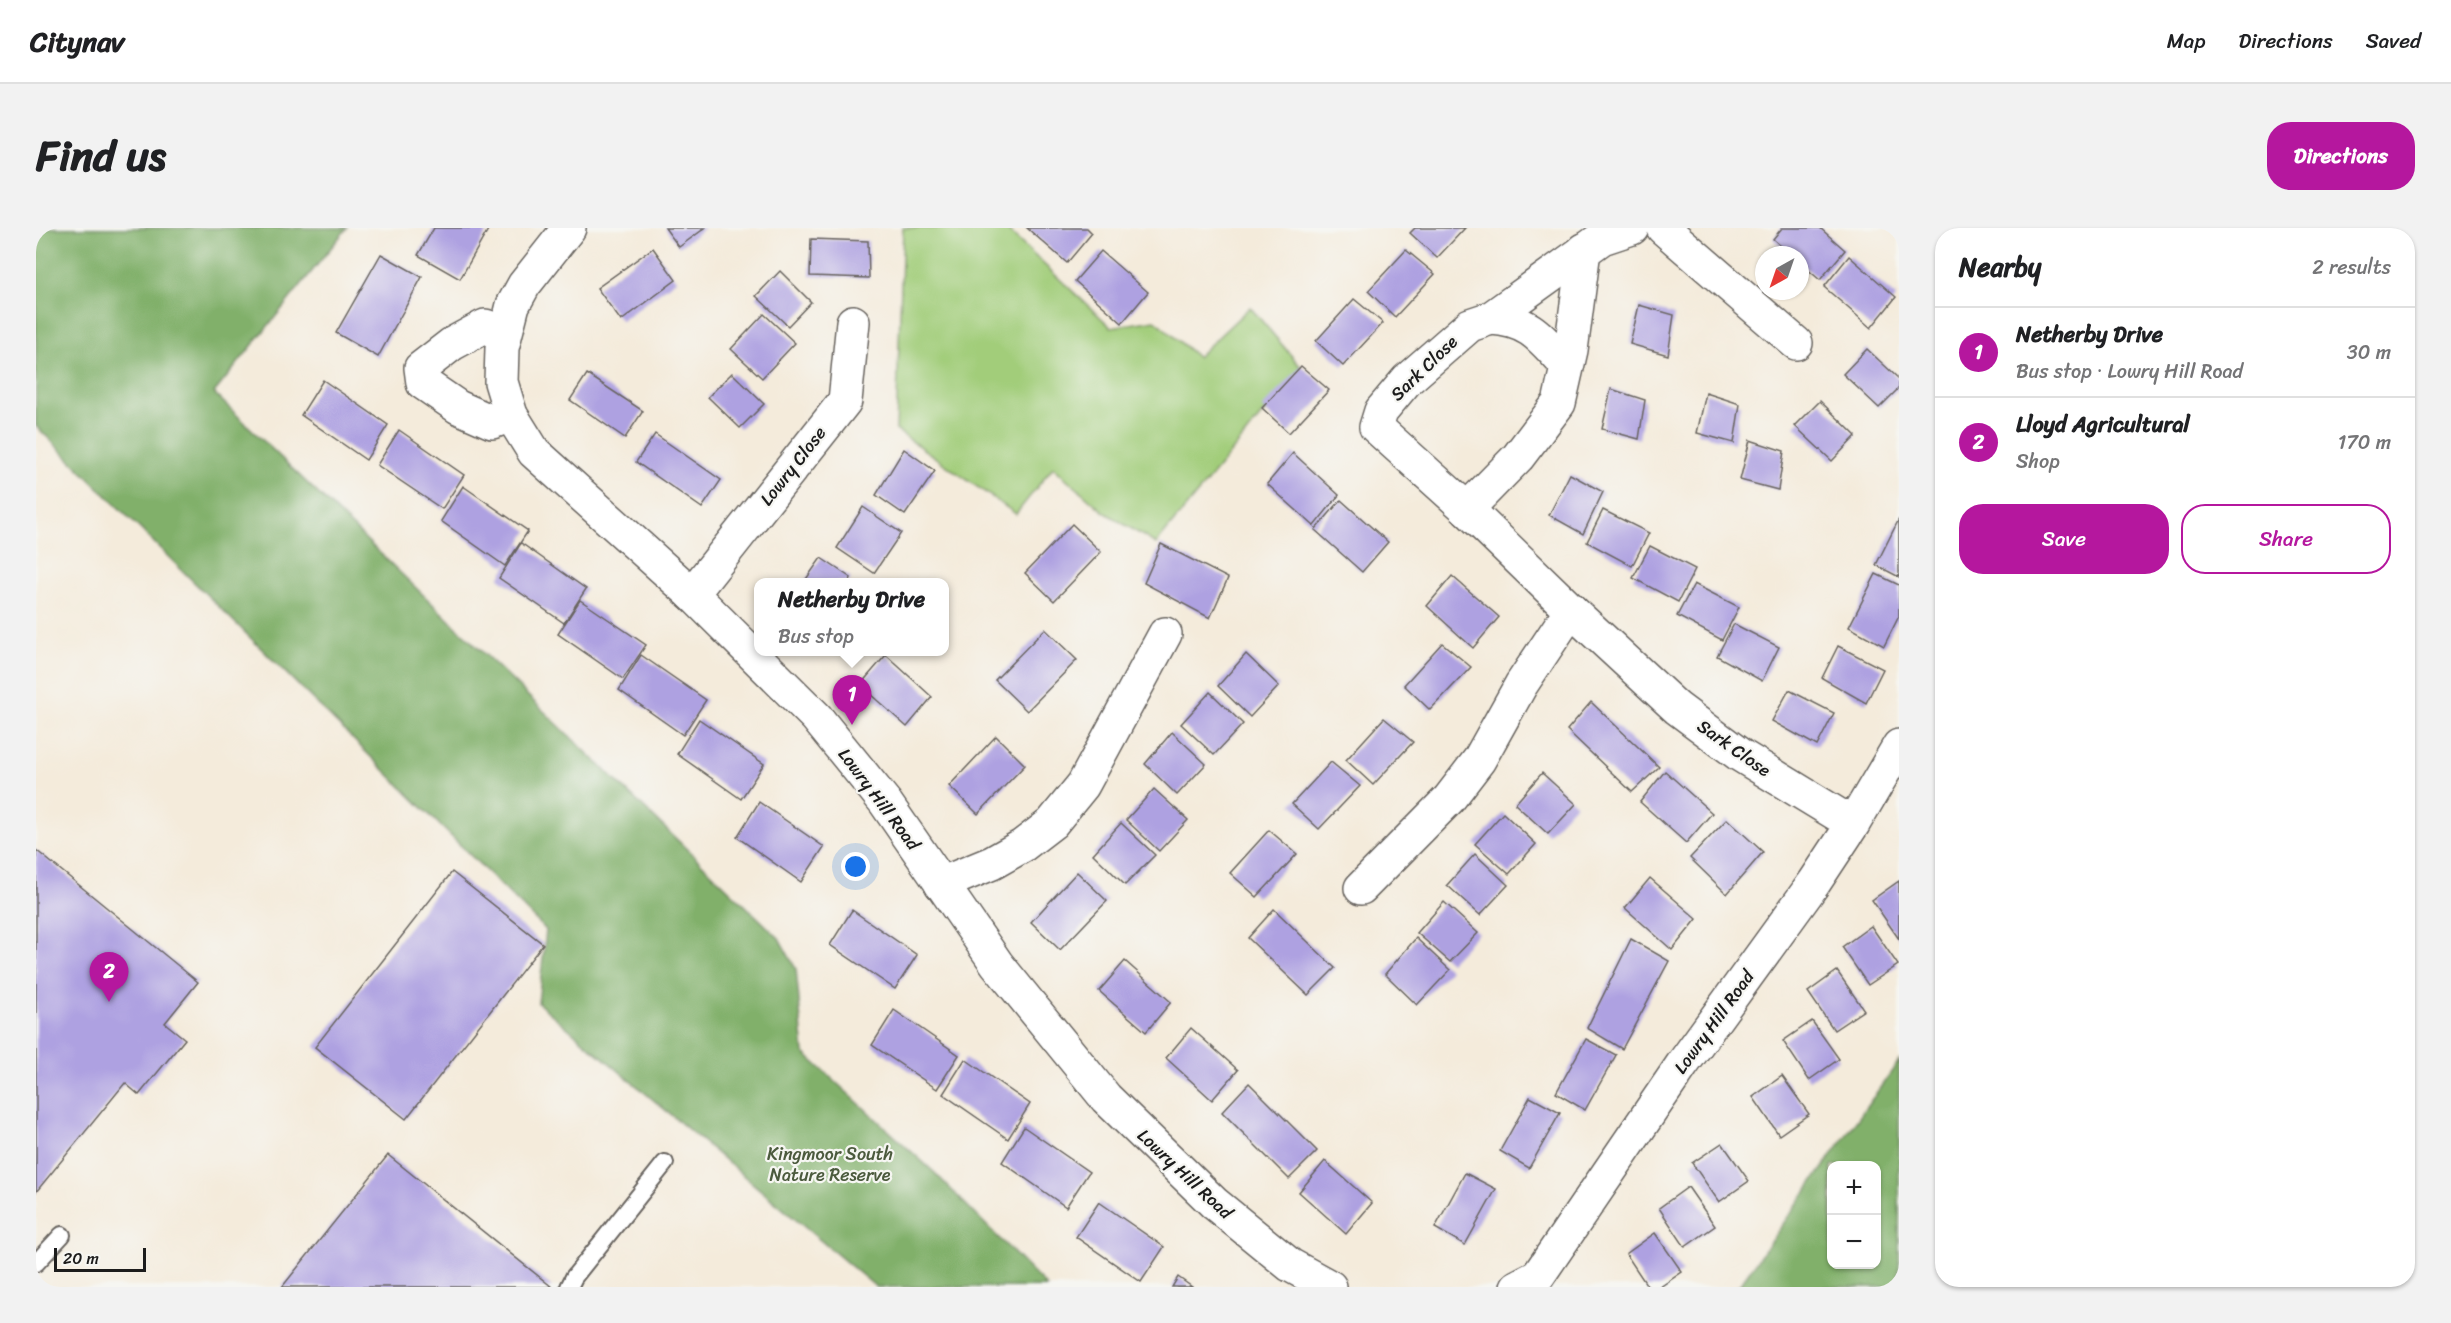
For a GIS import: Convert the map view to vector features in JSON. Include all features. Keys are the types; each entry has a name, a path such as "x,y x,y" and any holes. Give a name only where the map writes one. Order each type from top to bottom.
{"street":[{"name":"Lowry Hill Road","path":"570,228 524,285 513,305 504,332 501,381 511,415 534,452 692,594 754,656"},
{"name":"Sark Close","path":"1632,228 1602,238 1491,318 1470,325 1407,380 1381,411 1376,427 1467,509 1677,708 1740,755 1853,824"},
{"path":"1663,228 1796,343"},
{"path":"1467,509 1544,427 1559,403 1567,366 1584,250"},
{"path":"1491,318 1511,319 1532,330 1567,366"},
{"name":"Lowry Close","path":"692,594 845,401 854,322"},
{"path":"504,332 485,326 452,344 421,368 423,383 458,406 492,422 511,415"},
{"path":"1361,888 1449,799 1479,760 1521,685 1571,610"},
{"path":"941,884 992,863 1022,846 1052,823 1083,785 1165,634"},
{"name":"Lowry Hill Road","path":"755,656 816,717 885,802 997,964 1106,1098 1214,1203 1290,1265 1330,1287"},
{"name":"Lowry Hill Road","path":"1529,1283 1853,824 1899,746"}],"lane":[{"path":"569,1287 574,1277 665,1163"},
{"path":"36,1263 62,1235"}],"green space":[{"name":"Kingmoor South Nature Reserve","path":"36,228 347,228 214,393 779,938 796,969 804,1053 935,1173 1047,1287 876,1287 538,1003 546,930 36,426"},
{"path":"903,228 1005,228 1111,327 1155,320 1197,357 1250,307 1301,367 1156,544 1104,512 1053,467 1016,514 896,430"},
{"path":"1899,1061 1899,1287 1738,1287 1827,1162 1827,1269 1881,1269 1881,1161 1828,1161"}],"building":[{"path":"434,228 489,228 460,279 418,255"},
{"path":"665,228 705,228 679,247"},
{"path":"1027,228 1087,228 1092,233 1067,263"},
{"path":"1415,228 1465,228 1437,258 1410,233"},
{"path":"1782,228 1820,228 1845,250 1820,280 1809,271 1809,246 1781,246 1773,239"},
{"path":"811,239 868,241 869,278 810,276"},
{"path":"653,248 676,280 621,321 597,288"},
{"path":"1406,250 1435,274 1395,317 1368,291"},
{"path":"1101,251 1148,292 1122,323 1075,281"},
{"path":"381,254 422,277 378,357 336,333"},
{"path":"1849,256 1896,297 1871,328 1824,287"},
{"path":"780,271 811,302 788,326 756,296"},
{"path":"1354,299 1383,323 1343,366 1316,341"},
{"path":"1639,305 1674,315 1668,355 1630,344"},
{"path":"764,314 795,343 762,378 731,349"},
{"path":"1867,349 1899,379 1899,388 1879,408 1843,374"},
{"path":"1301,366 1329,390 1289,433 1262,408"},
{"path":"732,373 764,404 740,428 708,397"},
{"path":"587,374 643,411 625,438 570,400"},
{"path":"323,380 388,425 366,460 301,415"},
{"path":"1611,389 1645,400 1639,439 1602,429"},
{"path":"1706,393 1740,404 1734,443 1697,433"},
{"path":"1820,401 1856,436 1832,461 1795,426"},
{"path":"399,430 464,475 442,509 377,465"},
{"path":"655,434 721,480 702,508 636,462"},
{"path":"1750,440 1784,451 1778,490 1740,480"},
{"path":"904,449 935,471 905,515 876,495"},
{"path":"1293,453 1339,495 1314,526 1267,484"},
{"path":"1570,474 1603,492 1583,534 1549,515"},
{"path":"463,486 528,531 505,566 441,521"},
{"path":"1341,500 1388,542 1362,572 1315,530"},
{"path":"863,507 901,533 874,573 837,548"},
{"path":"1603,510 1649,533 1632,566 1587,542"},
{"path":"1899,519 1899,577 1876,565"},
{"path":"1072,524 1101,552 1054,601 1025,573"},
{"path":"521,543 586,589 564,623 499,578"},
{"path":"1161,544 1228,578 1210,618 1144,583"},
{"path":"1650,546 1695,569 1678,602 1633,578"},
{"path":"821,558 851,578 807,578"},
{"path":"1876,574 1899,585 1899,616 1884,646 1849,627"},
{"path":"1452,576 1499,617 1473,648 1427,606"},
{"path":"1694,584 1739,607 1722,640 1677,616"},
{"path":"580,600 646,645 623,679 558,634"},
{"path":"1734,624 1779,647 1762,681 1717,656"},
{"path":"1045,629 1077,660 1027,711 995,680"},
{"path":"1442,643 1471,667 1430,710 1404,685"},
{"path":"1838,646 1883,669 1866,703 1822,678"},
{"path":"1246,654 1279,686 1250,717 1218,686"},
{"path":"641,655 706,700 683,735 619,690"},
{"path":"887,656 932,697 907,727 860,685"},
{"path":"1789,690 1834,713 1817,746 1772,721"},
{"path":"1210,692 1243,724 1214,755 1181,724"},
{"path":"1591,702 1659,767 1632,792 1567,730"},
{"path":"1384,718 1413,742 1373,785 1346,760"},
{"path":"699,719 764,764 741,799 677,754"},
{"path":"1172,732 1206,764 1177,795 1145,764"},
{"path":"996,736 1025,765 978,814 949,786"},
{"path":"1331,762 1360,786 1319,829 1292,804"},
{"path":"1665,771 1712,813 1686,843 1640,802"},
{"path":"1542,773 1576,804 1548,834 1515,804"},
{"path":"1154,789 1188,820 1159,851 1126,820"},
{"path":"759,802 824,847 801,882 737,837"},
{"path":"1503,813 1536,844 1509,874 1475,844"},
{"path":"1727,819 1763,852 1727,894 1690,858"},
{"path":"1121,823 1155,855 1125,885 1093,854"},
{"path":"1269,830 1297,854 1257,897 1230,873"},
{"path":"36,850 198,982 165,1023 185,1039 139,1095 125,1083 36,1192"},
{"path":"1475,854 1508,885 1480,915 1447,885"},
{"path":"452,872 543,944 406,1119 315,1047"},
{"path":"1077,872 1107,901 1060,950 1031,922"},
{"path":"1650,878 1697,919 1672,950 1625,908"},
{"path":"1899,881 1899,939 1872,900"},
{"path":"1444,902 1478,933 1450,962 1417,933"},
{"path":"1274,909 1335,968 1308,995 1248,938"},
{"path":"852,910 917,955 895,989 830,945"},
{"path":"1871,926 1898,965 1868,985 1842,947"},
{"path":"1416,938 1450,970 1417,1005 1385,974"},
{"path":"1631,939 1669,961 1622,1049 1587,1028"},
{"path":"1125,961 1171,1002 1146,1032 1099,991"},
{"path":"1837,971 1864,1010 1834,1030 1808,992"},
{"path":"894,1010 959,1055 937,1089 872,1045"},
{"path":"1812,1021 1839,1059 1809,1080 1783,1041"},
{"path":"1191,1028 1238,1070 1212,1100 1166,1058"},
{"path":"1586,1039 1616,1055 1585,1110 1556,1093"},
{"path":"965,1059 1030,1104 1008,1139 943,1094"},
{"path":"1782,1076 1809,1114 1779,1135 1753,1097"},
{"path":"1249,1083 1317,1151 1289,1179 1222,1112"},
{"path":"1530,1097 1560,1113 1529,1168 1500,1151"},
{"path":"1024,1127 1089,1172 1066,1207 1002,1162"},
{"path":"1722,1143 1749,1181 1719,1202 1692,1163"},
{"path":"388,1155 552,1287 282,1287"},
{"path":"1325,1161 1372,1203 1346,1234 1299,1192"},
{"path":"1465,1173 1496,1189 1465,1245 1435,1228"},
{"path":"1688,1187 1715,1226 1685,1247 1659,1208"},
{"path":"1099,1202 1164,1247 1141,1282 1076,1237"},
{"path":"1655,1233 1682,1272 1660,1287 1648,1287 1626,1254"},
{"path":"1178,1277 1192,1287 1172,1287"}],"place":[{"name":"Netherby Drive","path":"852,725"},
{"name":"Lloyd Agricultural","path":"109,1002"}]}
